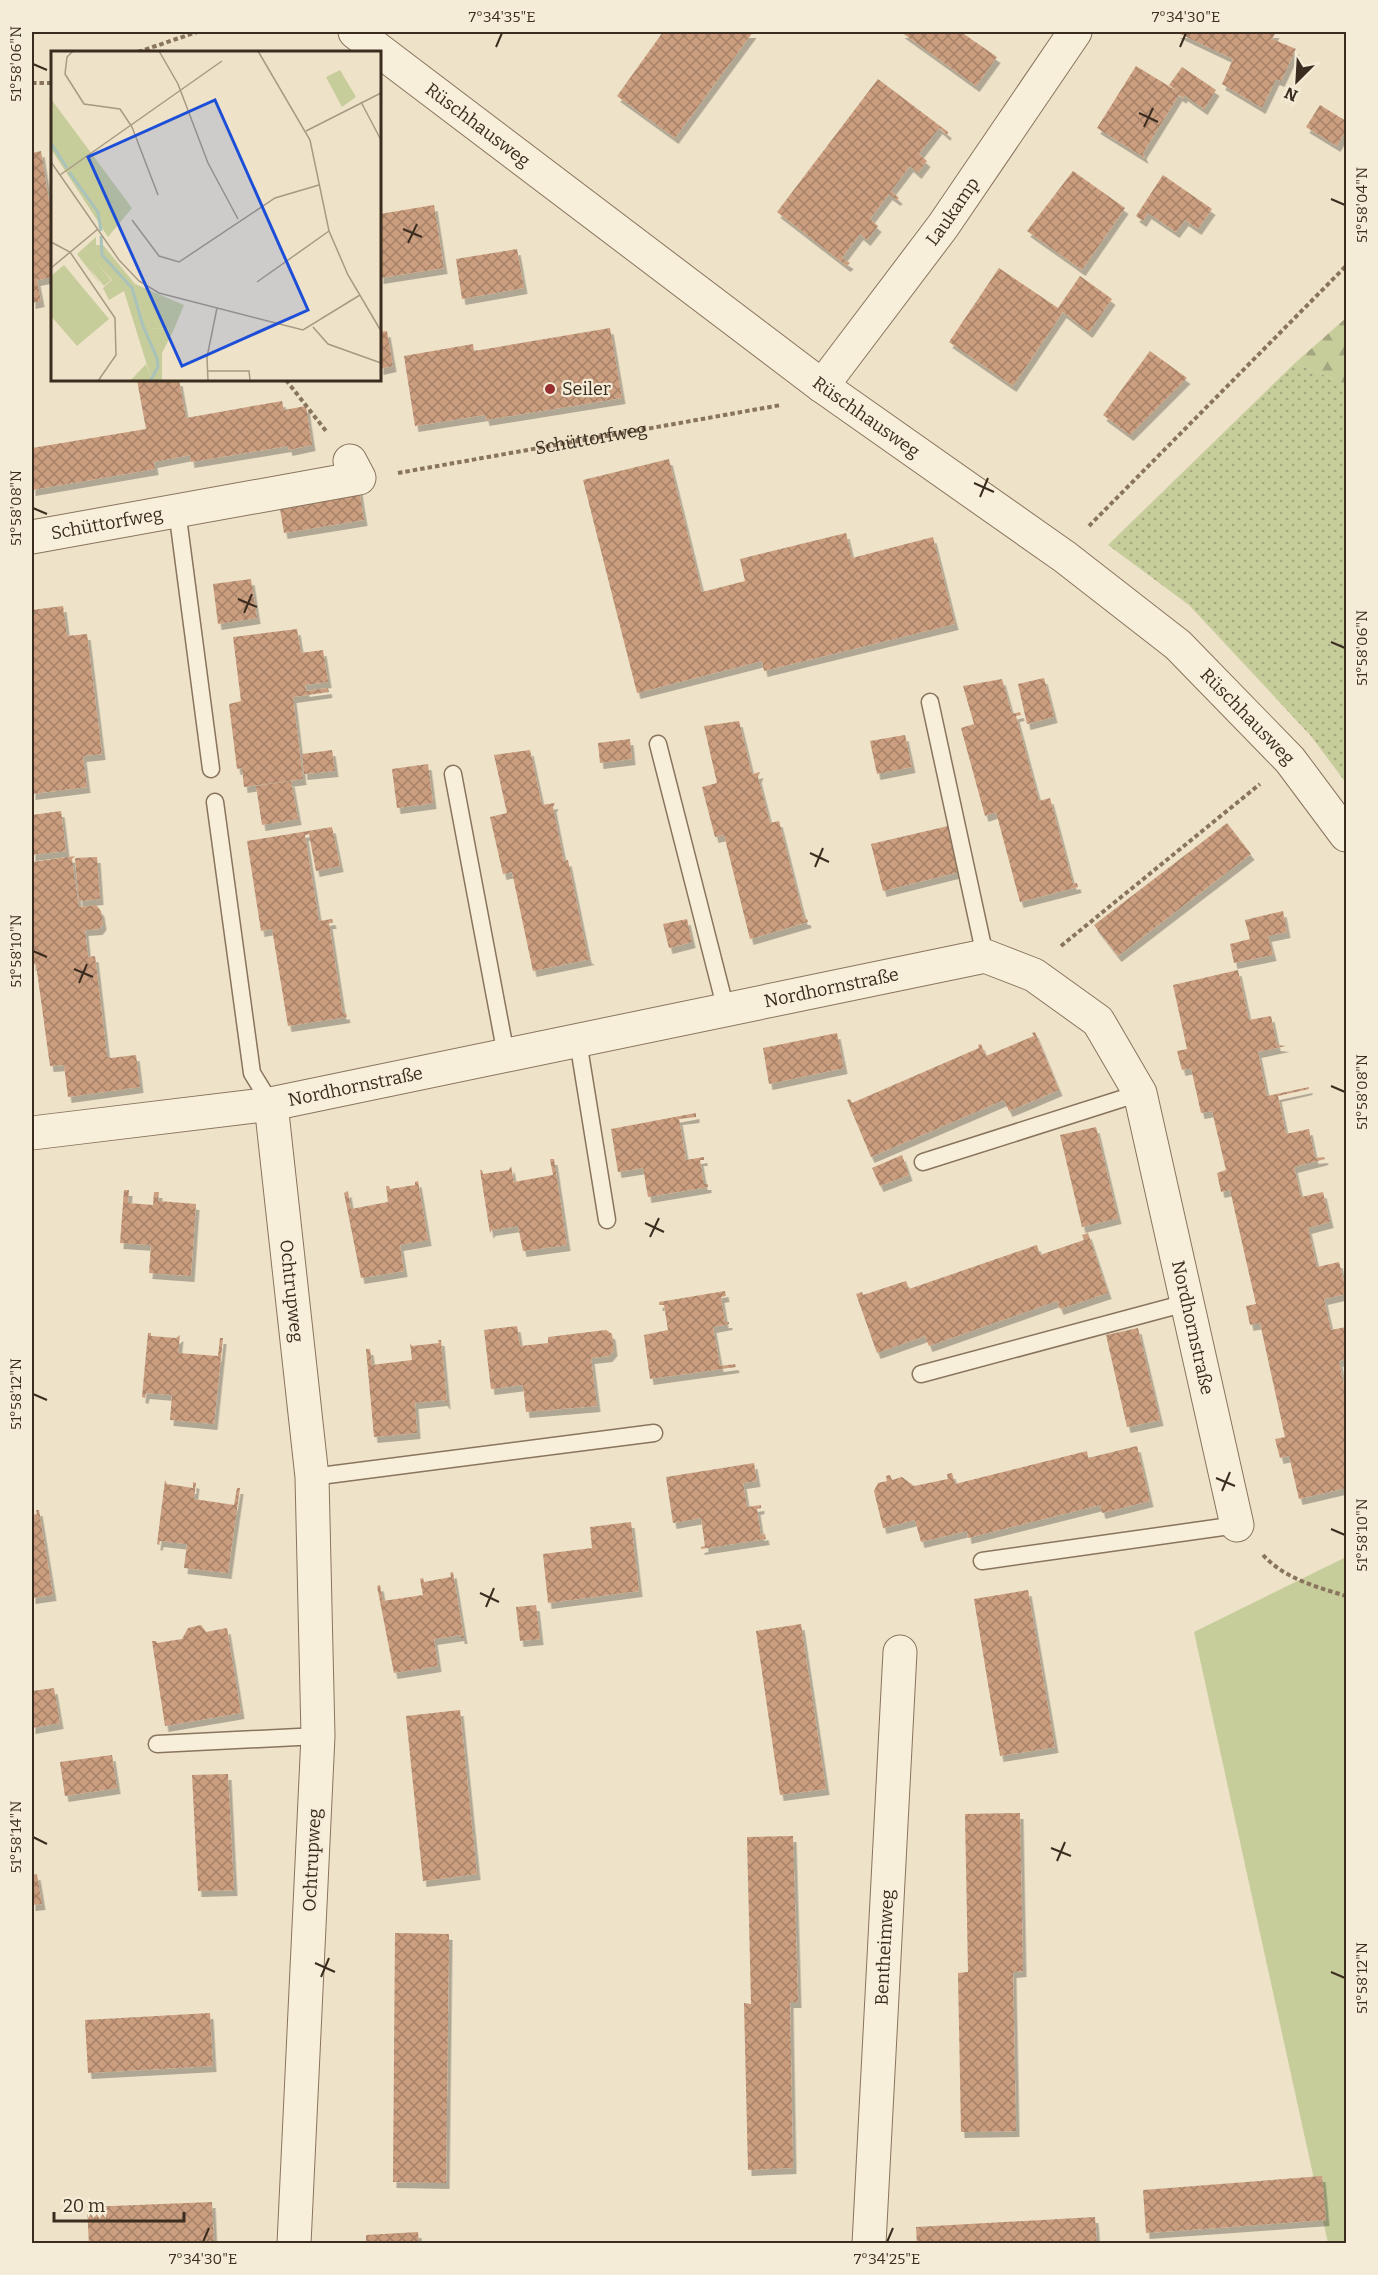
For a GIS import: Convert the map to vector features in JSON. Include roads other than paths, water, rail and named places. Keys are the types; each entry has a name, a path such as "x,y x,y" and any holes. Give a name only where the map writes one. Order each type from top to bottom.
{"street":[{"name":"Rüschhausweg","path":"355,32 380,51"},
{"name":"Laukamp","path":"822,386 943,226 1075,32"},
{"name":"Rüschhausweg","path":"381,52 822,386 1065,557 1178,645 1290,760 1347,835"},
{"name":"Schüttorfweg","path":"32,537 177,510 355,469"},
{"name":"Nordhornstraße","path":"32,1132 272,1104 985,956 1034,975 1098,1021 1140,1093 1237,1525"},
{"name":"Ochtrupweg","path":"272,1104 312,1477 318,1736 294,2244"},
{"name":"Bentheimweg","path":"869,2244 900,1652"}],"lane":[{"path":"177,510 211,769"},
{"path":"930,702 985,956"},
{"path":"658,744 726,1010"},
{"path":"453,774 507,1055"},
{"path":"215,802 252,1073 272,1104"},
{"path":"578,1041 607,1220"},
{"path":"923,1162 1140,1093"},
{"path":"921,1374 1186,1303"},
{"path":"312,1477 654,1433"},
{"path":"982,1561 1237,1525"},
{"path":"157,1744 318,1736"}],"place":[{"name":"Seiler","path":"550,389"}]}
